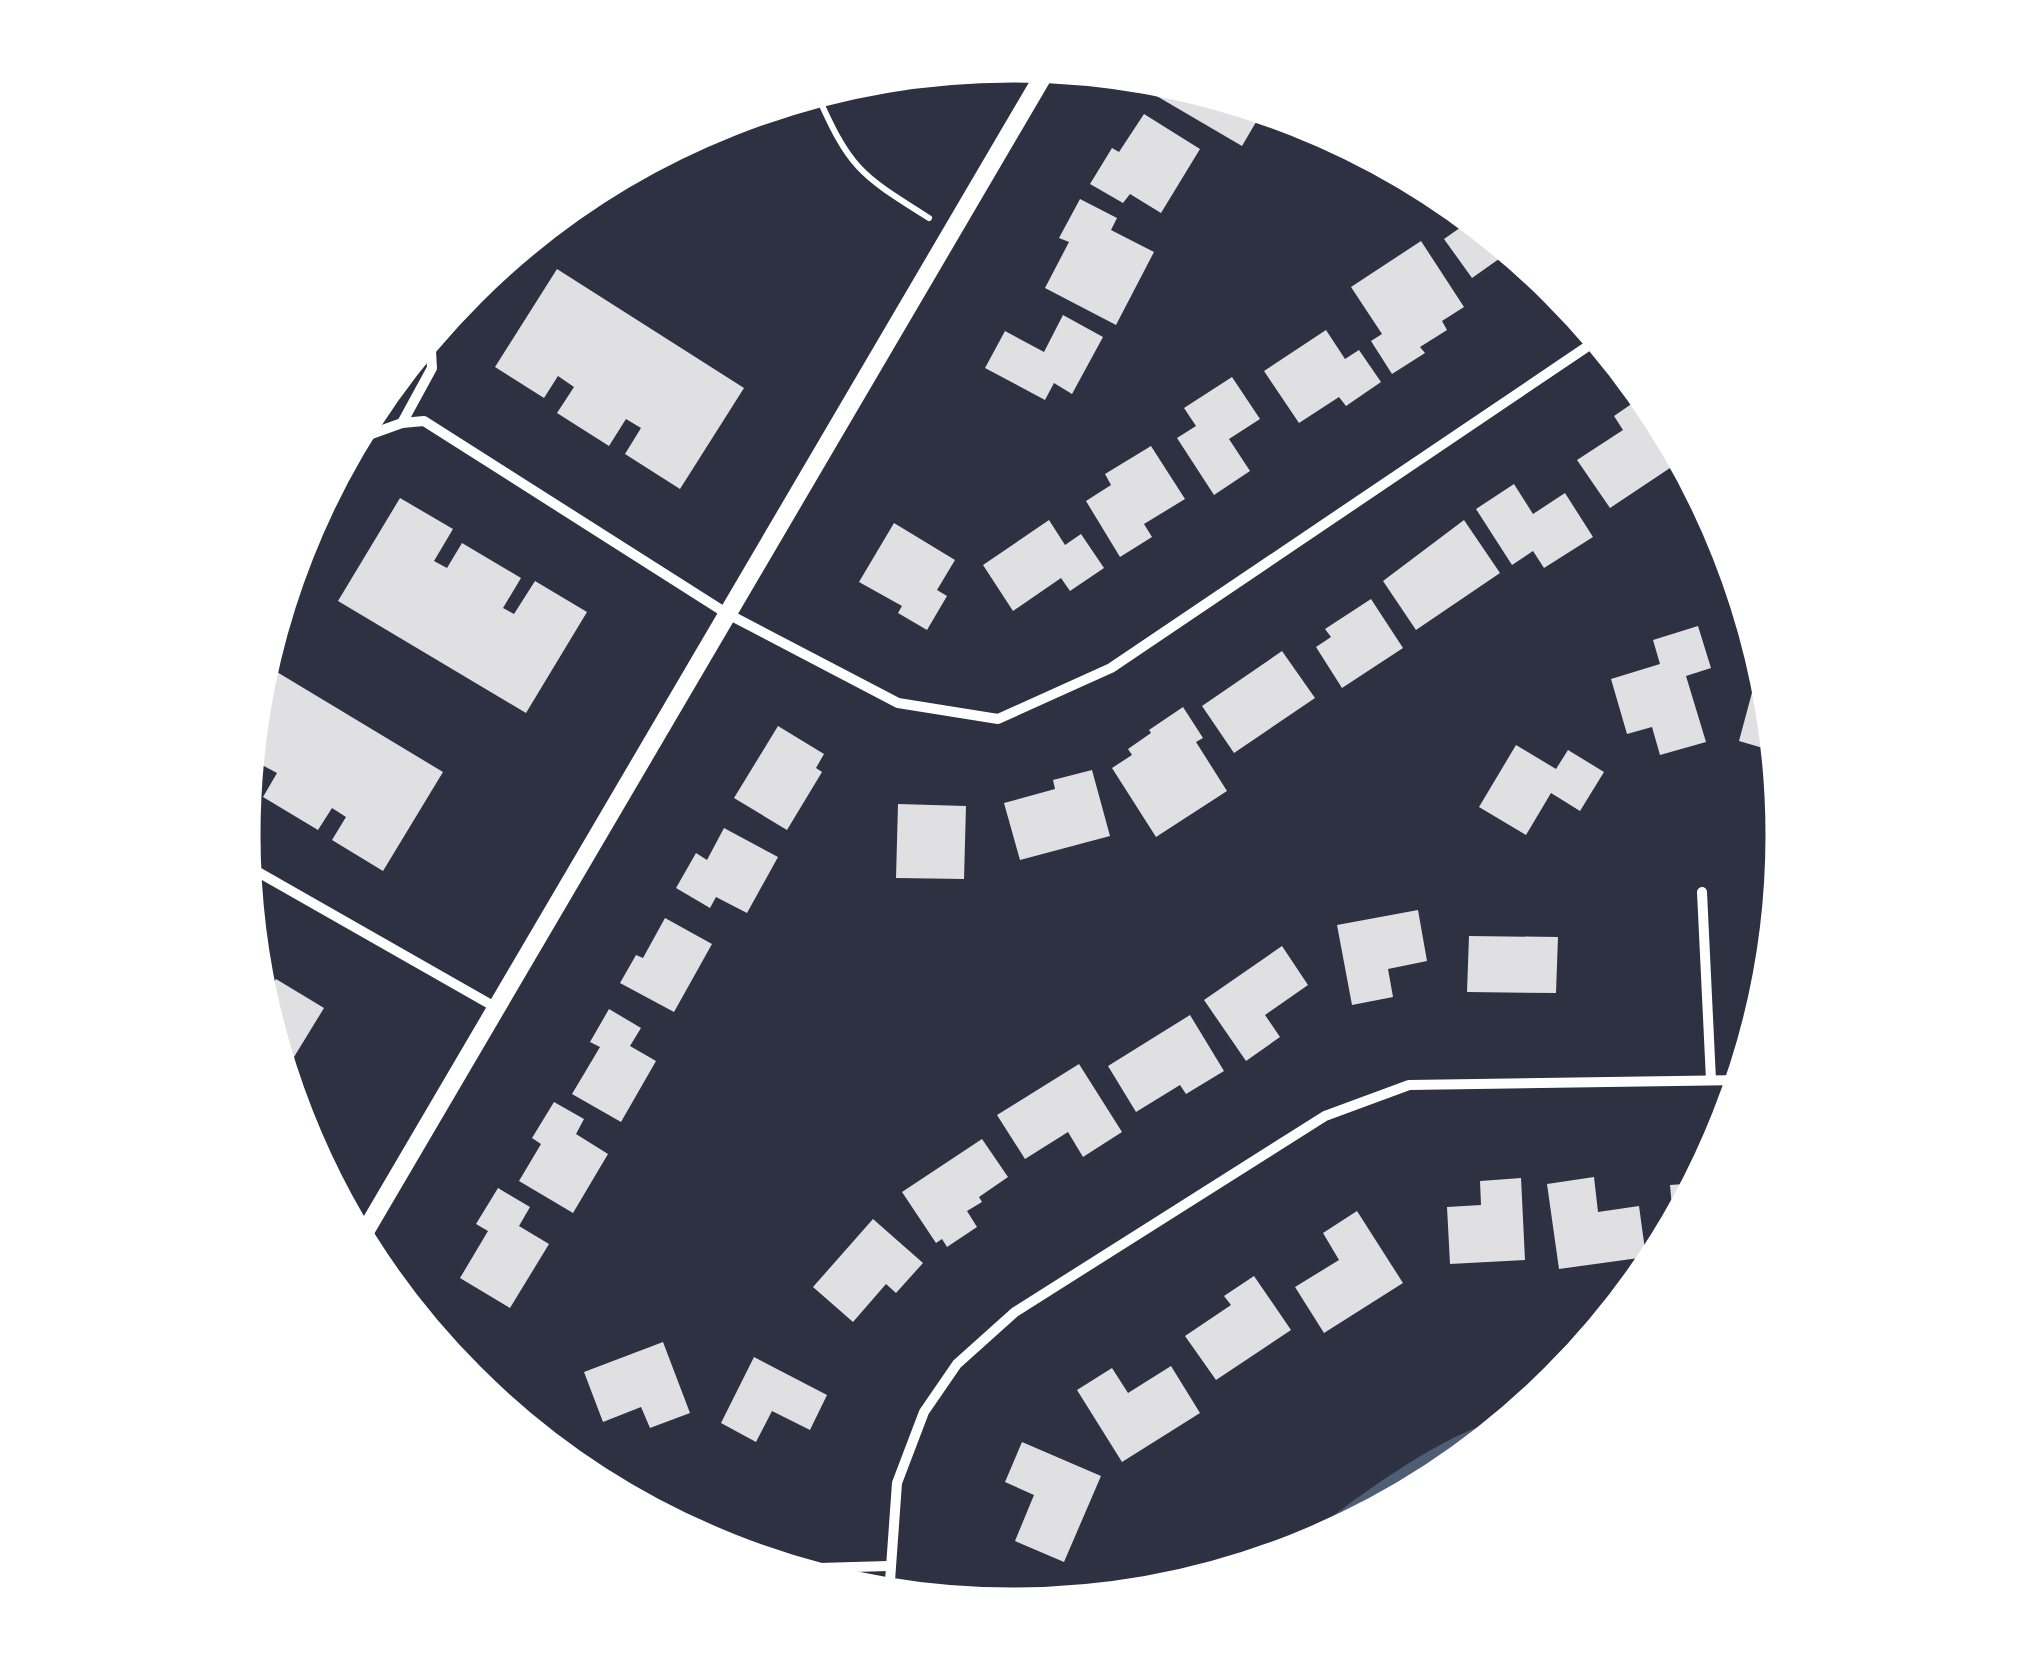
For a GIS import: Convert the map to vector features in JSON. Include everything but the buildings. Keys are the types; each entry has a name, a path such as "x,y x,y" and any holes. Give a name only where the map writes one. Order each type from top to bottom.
{"street":[{"path":"368,1226 1040,81"},
{"path":"376,433 424,420 726,612 898,703 998,719 1111,668 1588,346"},
{"path":"402,423 432,368 431,355"},
{"path":"260,873 494,1007"},
{"path":"1702,892 1711,1080"},
{"path":"888,1579 897,1482 924,1412 956,1364 1016,1312 1325,1116 1408,1086 1727,1080"},
{"path":"834,1568 888,1566"}],"path":[{"path":"822,105 848,158 872,184 951,232"}],"water":[{"path":"1486,1423 1391,1489 1325,1522 1394,1473"}]}
